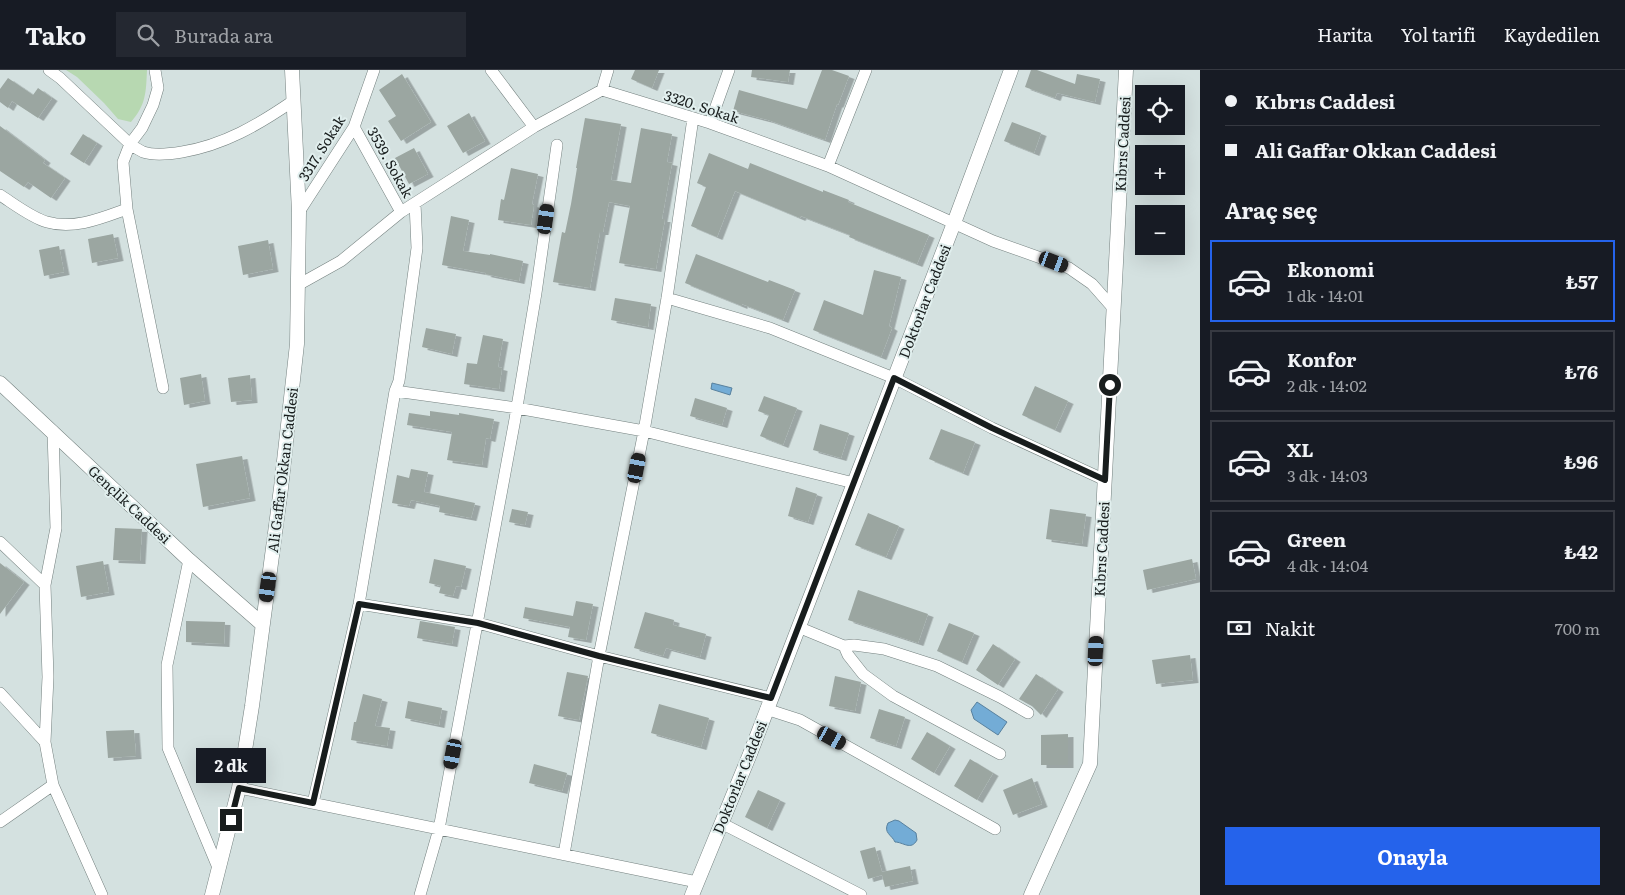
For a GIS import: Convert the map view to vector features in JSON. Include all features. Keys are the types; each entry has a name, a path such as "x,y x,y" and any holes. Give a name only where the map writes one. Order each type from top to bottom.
{"street":[{"path":"49,70 60,78 130,144 143,152 157,154 173,154 202,149 240,134 293,102"},
{"path":"155,70 158,88 153,106 142,128 130,144 123,162 127,209 163,388"},
{"name":"Ali Gaffar Okkan Caddesi","path":"212,895 220,870 239,788 252,706 291,408 297,344 298,285 298,212 292,70"},
{"name":"3317. Sokak","path":"298,212 354,126 374,70"},
{"path":"491,70 534,127"},
{"path":"298,285 341,261 401,212 415,203 534,127 602,90 608,70"},
{"path":"710,123 729,70"},
{"path":"828,166 866,70"},
{"name":"Doktorlar Caddesi","path":"694,888 722,823 769,703 1011,70"},
{"name":"Kıbrıs Caddesi","path":"1031,895 1090,764 1126,70"},
{"name":"3320. Sokak","path":"602,90 710,123 828,166 993,241 1069,268 1092,284 1114,309"},
{"path":"564,854 599,656 644,431 667,298 693,118"},
{"name":"3539. Sokak","path":"354,126 401,212"},
{"path":"420,895 438,829 478,623 517,408 557,145"},
{"path":"0,195 46,222 66,225 96,220 127,209"},
{"path":"313,803 359,604 395,391 399,381 417,248 415,203"},
{"path":"667,298 770,328 894,378 992,428 1105,480"},
{"name":"Gençlik Caddesi","path":"0,382 189,560 262,624"},
{"path":"395,391 517,408 644,431 854,483"},
{"path":"52,432 56,528 45,585 48,677 45,742 53,785 102,895"},
{"path":"0,542 45,585"},
{"path":"189,560 167,665 168,748 220,870"},
{"path":"359,604 478,623 769,703 995,829"},
{"path":"798,627 844,646 854,644 884,649 937,666 1028,713"},
{"path":"844,646 848,655 863,674 892,696 1000,754"},
{"path":"0,693 45,742"},
{"path":"0,822 53,785"},
{"path":"239,788 564,854 694,888"},
{"path":"722,823 860,895"}],"green space":[{"path":"66,70 147,70 145,92 140,110 131,122 118,119 77,77"}],"water":[{"path":"712,383 732,388 730,395 711,389"},
{"path":"977,702 1007,722 998,735 974,719 971,710"},
{"path":"895,820 916,833 917,840 915,843 910,845 895,842 888,834 888,823"}],"building":[{"path":"635,70 659,70 652,88 631,79"},
{"path":"752,70 790,70 788,82 751,77"},
{"path":"822,70 832,70 849,76 825,140 768,120 733,111 739,90 807,109"},
{"path":"1031,70 1037,70 1075,84 1077,74 1100,79 1095,102 1057,93 1055,98 1025,87"},
{"path":"402,74 431,122 401,141 388,121 396,116 379,90"},
{"path":"8,78 33,95 38,88 52,98 38,118 12,101 8,108 0,102 0,89"},
{"path":"469,113 485,141 463,153 447,126"},
{"path":"585,118 621,124 611,180 631,183 641,128 672,134 667,162 672,163 662,219 665,219 656,269 619,263 630,206 609,202 603,232 600,232 590,288 553,282 562,232 565,233 571,204"},
{"path":"1012,122 1041,133 1034,153 1004,141"},
{"path":"0,126 45,160 43,163 65,178 51,198 28,182 24,187 0,171"},
{"path":"83,134 97,143 84,163 70,154"},
{"path":"414,148 428,174 409,184 395,158"},
{"path":"709,153 748,169 750,163 823,192 823,190 929,235 917,264 849,237 850,235 801,216 800,218 735,191 717,237 691,226 706,187 697,183"},
{"path":"511,168 538,174 532,204 534,205 531,225 498,220 501,199 504,200"},
{"path":"451,216 469,220 463,251 523,261 519,281 442,265"},
{"path":"113,234 118,258 92,263 88,239"},
{"path":"268,240 273,269 243,275 238,246"},
{"path":"59,246 64,272 44,276 39,250"},
{"path":"696,254 768,282 769,280 795,290 783,320 685,283"},
{"path":"874,270 901,277 889,326 892,328 881,357 813,330 824,300 863,315"},
{"path":"615,298 651,304 648,327 611,320"},
{"path":"426,328 456,334 452,354 422,347"},
{"path":"483,335 503,339 498,367 502,368 499,389 464,384 467,363 477,364"},
{"path":"201,374 205,401 184,405 180,378"},
{"path":"250,375 252,400 231,402 228,378"},
{"path":"1035,386 1068,401 1055,430 1022,415"},
{"path":"764,396 797,408 783,445 760,436 769,415 758,411"},
{"path":"695,398 727,408 722,425 690,416"},
{"path":"430,411 459,415 459,413 494,419 490,439 486,438 482,465 447,460 452,432 407,425 409,413 430,416"},
{"path":"820,424 849,433 841,458 813,450"},
{"path":"941,429 975,442 963,473 929,459"},
{"path":"242,456 250,498 203,507 196,464"},
{"path":"411,469 428,472 424,492 475,503 471,518 439,512 440,506 411,500 409,506 392,503 397,475 409,478"},
{"path":"796,487 817,494 808,522 788,516"},
{"path":"512,509 528,512 525,525 509,522"},
{"path":"1050,509 1086,514 1082,544 1046,539"},
{"path":"868,513 899,526 886,557 855,545"},
{"path":"115,528 142,529 140,561 113,560"},
{"path":"434,559 466,566 461,587 456,586 453,596 439,593 441,586 429,583"},
{"path":"1192,559 1196,579 1147,590 1143,570"},
{"path":"103,561 109,592 81,597 76,566"},
{"path":"0,563 24,582 0,614"},
{"path":"858,590 928,614 918,643 848,620"},
{"path":"576,601 593,604 586,640 568,637 570,627 523,618 525,607 573,616"},
{"path":"645,612 674,620 673,625 706,634 700,657 666,648 663,656 634,648"},
{"path":"186,621 225,622 224,644 186,642"},
{"path":"420,621 455,627 452,644 417,638"},
{"path":"949,623 974,633 962,662 937,651"},
{"path":"993,644 1015,659 998,685 976,670"},
{"path":"1190,655 1193,680 1156,684 1152,660"},
{"path":"567,672 588,676 579,720 558,716"},
{"path":"1036,674 1058,689 1041,715 1032,706 1019,699"},
{"path":"835,676 861,682 855,711 829,706"},
{"path":"363,694 382,699 375,726 390,728 387,746 351,740 354,722 356,722"},
{"path":"408,701 442,708 439,725 405,718"},
{"path":"659,704 709,718 701,747 651,733"},
{"path":"879,709 905,717 896,746 870,738"},
{"path":"134,730 136,756 108,758 106,731"},
{"path":"927,732 950,746 934,773 911,759"},
{"path":"1068,734 1068,765 1041,765 1041,735"},
{"path":"970,759 993,773 977,800 954,786"},
{"path":"534,764 567,773 562,791 529,783"},
{"path":"1032,778 1042,804 1013,815 1003,790"},
{"path":"758,790 780,800 767,828 745,817"},
{"path":"875,847 882,872 910,866 913,881 885,887 882,875 868,879 860,851"}],"route":[{"path":"231,820 239,788 313,803 359,604 478,623 599,656 771,698 894,378 992,428 1105,480 1110,385"}]}
